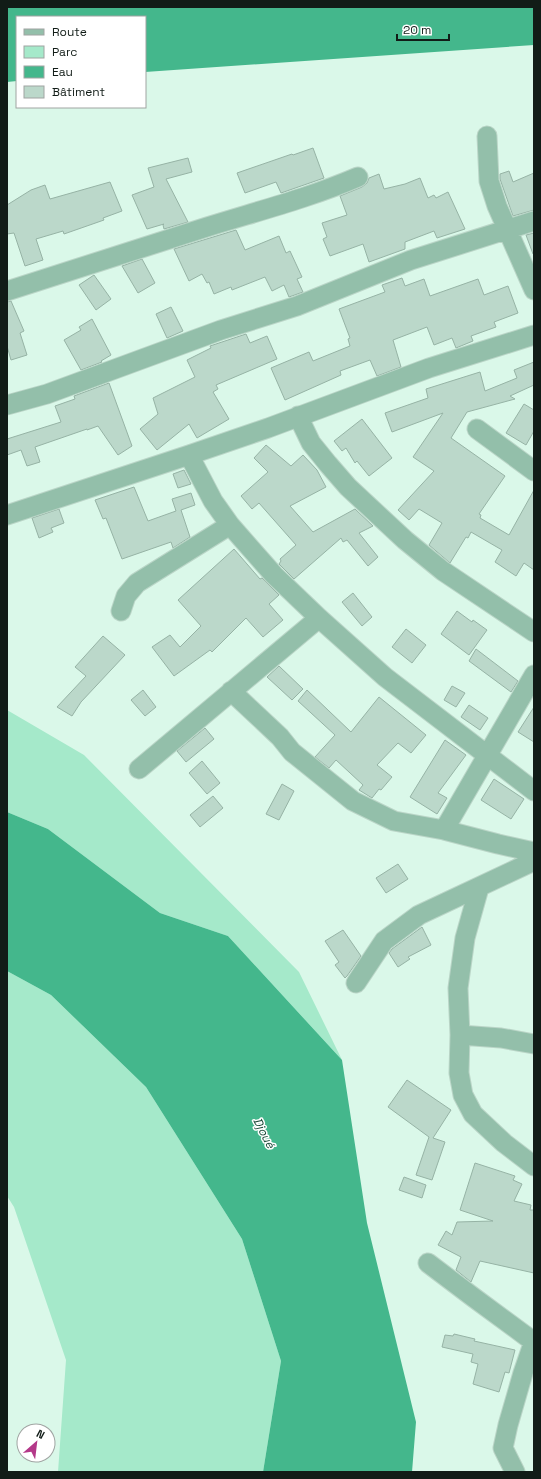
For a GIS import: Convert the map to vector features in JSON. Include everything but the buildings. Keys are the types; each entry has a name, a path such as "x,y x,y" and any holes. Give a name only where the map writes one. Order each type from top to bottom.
{"street":[{"path":"487,136 489,181 497,206 534,290"},
{"path":"7,291 94,264 135,249 302,199 358,177"},
{"path":"7,405 47,394 221,330 297,306 411,260 534,221"},
{"path":"7,515 189,455 429,368 534,335"},
{"path":"298,416 311,443 348,487 406,540 443,571 534,632"},
{"path":"477,429 534,471"},
{"path":"189,455 213,501 230,525 274,575 319,618 385,677 534,791"},
{"path":"121,611 126,596 137,583 230,525"},
{"path":"139,769 319,618"},
{"path":"444,830 486,754 534,675"},
{"path":"231,691 280,737 292,752 353,802 394,821 444,830 534,852"},
{"path":"356,983 384,941 419,914 479,888 534,861"},
{"path":"479,888 465,938 458,988 460,1035 459,1073 463,1095 473,1114 504,1143 534,1166"},
{"path":"460,1035 501,1038 534,1044"},
{"path":"428,1263 534,1341 510,1419 503,1448 501,1472"},
{"path":"503,1448 516,1472"}],"green space":[{"path":"7,710 84,755 299,972 342,1060 228,936 160,913 48,829 7,812"},
{"path":"7,971 51,995 146,1087 242,1239 281,1361 263,1472 58,1472 66,1360 14,1207 7,1196"}],"water":[{"path":"7,7 534,7 534,45 146,72 146,16 16,16 16,81 7,82"},
{"name":"Djoué","path":"7,812 48,829 160,913 228,936 342,1060 367,1223 416,1422 412,1472 263,1472 281,1361 242,1239 146,1087 51,995 7,971"}]}
